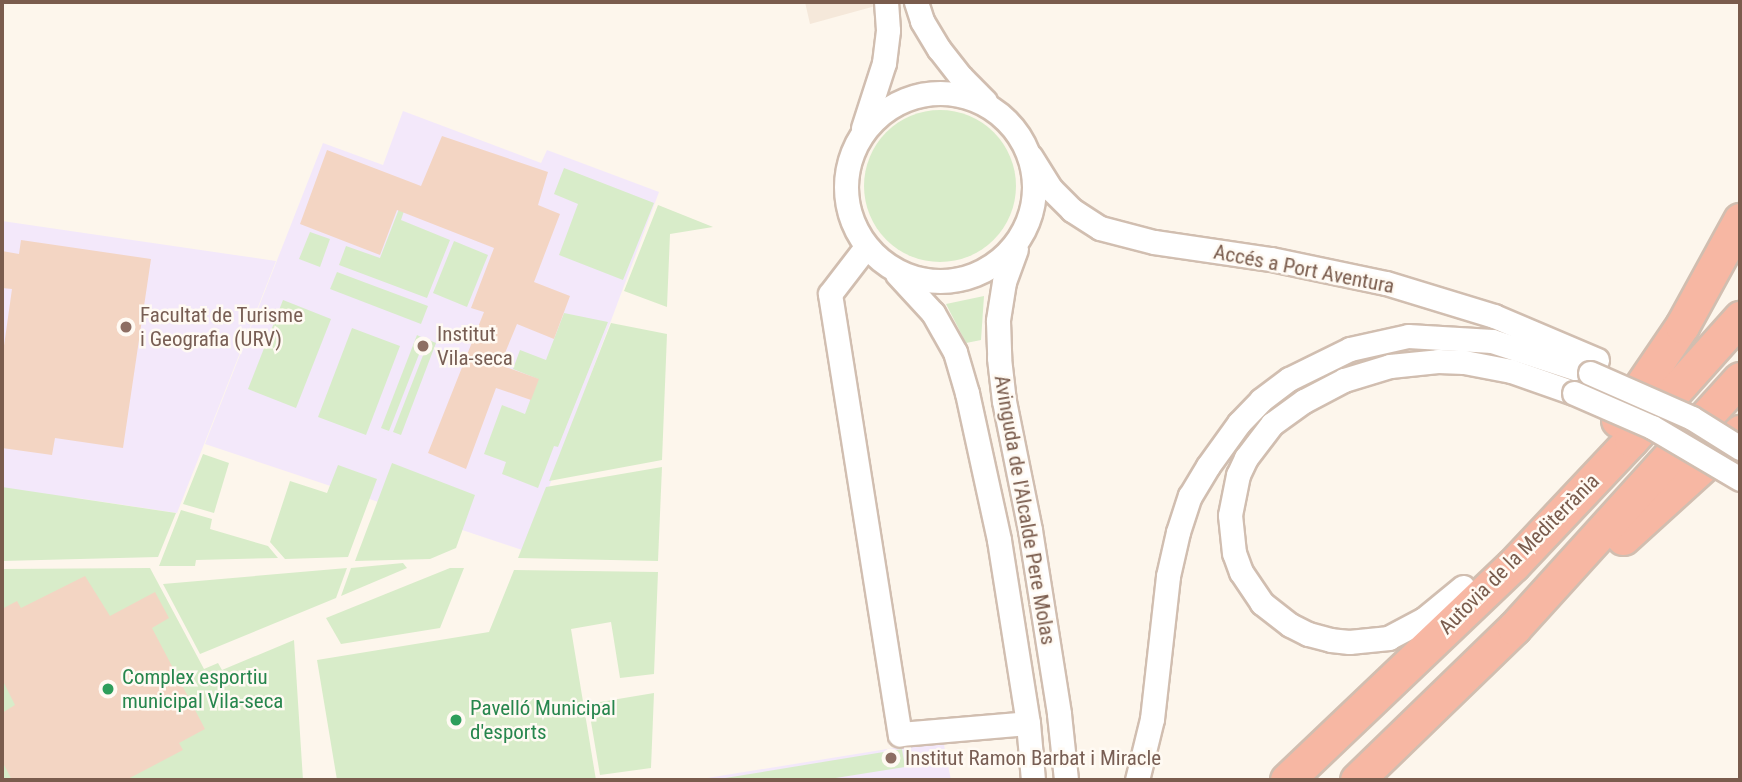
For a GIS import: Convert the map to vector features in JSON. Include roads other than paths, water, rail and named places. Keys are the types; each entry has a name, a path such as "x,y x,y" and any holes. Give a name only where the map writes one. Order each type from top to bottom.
{"highway":[{"path":"1409,663 1417,635 1531,520 1609,432 1682,326 1740,220"},
{"name":"Autovia de la Mediterrània","path":"1287,780 1521,556 1631,440 1740,317"},
{"name":"Autovia de la Mediterrània","path":"1357,780 1514,628 1740,379"},
{"path":"1514,628 1563,596 1740,432"}],"street":[{"path":"886,2 888,30 884,62 848,164 845,193 852,222 866,247 889,267 916,279 945,282 973,276 998,262 1018,242 1031,215 1035,186 1031,157 1017,131 961,78 922,21 916,2"},
{"path":"859,138 880,114 897,104 936,93 967,96 995,110"},
{"name":"Accés a Port Aventura","path":"1031,157 1051,190 1072,209 1100,228 1154,242 1271,259 1386,283 1494,317 1593,366"},
{"name":"Avinguda de l'Alcalde Pere Molas","path":"1018,242 1003,282 998,321 999,358 1004,401 1037,570 1066,780"},
{"path":"866,247 831,294 900,734 1028,723"},
{"name":"Avinguda de l'Alcalde Pere Molas","path":"889,267 933,313 955,352 967,393 999,540 1028,723 1032,780"},
{"path":"1137,780 1152,719 1168,576 1190,496 1239,423 1261,400 1289,379 1333,357 1377,341 1408,336 1492,341 1593,366 1692,418 1740,448"},
{"path":"1463,587 1424,619 1389,638 1349,642 1331,640 1308,635 1290,625 1262,603 1241,572 1234,553 1230,515 1238,475 1246,458 1272,424 1304,401 1344,380 1390,366 1438,361 1464,362 1511,371 1574,393 1652,427 1740,479"}],"place":[{"name":"Facultat de Turisme i Geografia (URV)","path":"126,327"},
{"name":"Institut Vila-seca","path":"423,346"},
{"name":"Complex esportiu municipal Vila-seca","path":"108,689"},
{"name":"Pavelló Municipal d'esports","path":"456,720"},
{"name":"Institut Ramon Barbat i Miracle","path":"891,758"}]}
